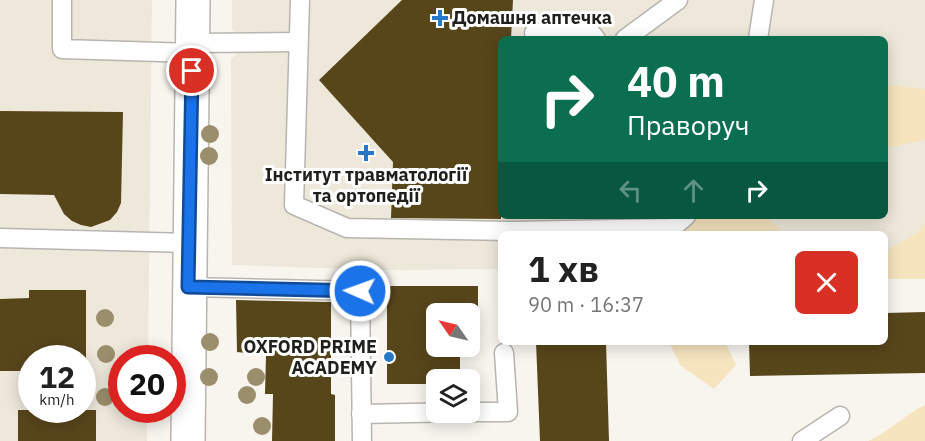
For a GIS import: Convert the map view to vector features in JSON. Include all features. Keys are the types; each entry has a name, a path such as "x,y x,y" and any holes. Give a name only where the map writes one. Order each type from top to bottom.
{"main road":[{"path":"188,441 193,0"}],"lane":[{"path":"62,0 62,49 193,48 297,42"},
{"path":"300,0 294,205 347,228 513,231 606,223 672,228 682,219"},
{"path":"629,36 678,0"},
{"path":"758,36 764,0"},
{"path":"534,33 591,33 594,36"},
{"path":"0,238 189,243"},
{"path":"188,287 360,291 362,441"},
{"path":"480,412 508,412 504,353"},
{"path":"362,414 426,413"},
{"path":"802,441 840,416"}],"shaded area":[{"path":"0,0 152,0 148,345 108,345 108,423 147,423 147,441 0,441"},
{"name":"Інститут травматології та ортопедії","path":"232,0 925,0 925,267 888,267 888,231 498,231 498,269 382,270 232,265 231,59 238,52 238,35 232,30"},
{"path":"888,84 925,89 925,140 888,147"},
{"path":"672,219 770,219 782,231 670,231"},
{"path":"925,223 925,279 888,279 888,250 918,232"},
{"path":"670,345 726,345 736,365 714,389 680,365"},
{"path":"925,405 925,441 868,441 883,433"}],"building":[{"path":"402,0 513,0 511,36 498,36 498,219 391,218 393,162 319,80"},
{"path":"0,111 123,112 121,203 110,220 91,227 81,225 64,214 54,195 0,194"},
{"path":"387,286 478,286 478,303 426,303 426,357 460,357 460,369 426,369 426,384 387,384"},
{"path":"29,290 86,290 86,345 18,345 18,371 0,371 0,299 29,298"},
{"path":"236,300 331,302 331,394 335,395 335,441 272,441 273,394 265,394 266,355 237,352"},
{"path":"925,312 925,373 750,376 749,345 888,345 888,313"},
{"path":"536,345 606,345 609,441 540,441"},
{"path":"18,423 96,423 96,441 18,441"}],"place":[{"name":"Домашня аптечка","path":"440,18"},
{"name":"Інститут травматології та ортопедії","path":"366,153"},
{"name":"OXFORD PRIME ACADEMY","path":"389,357"}],"route":[{"path":"192,71 188,287 360,291"}]}
